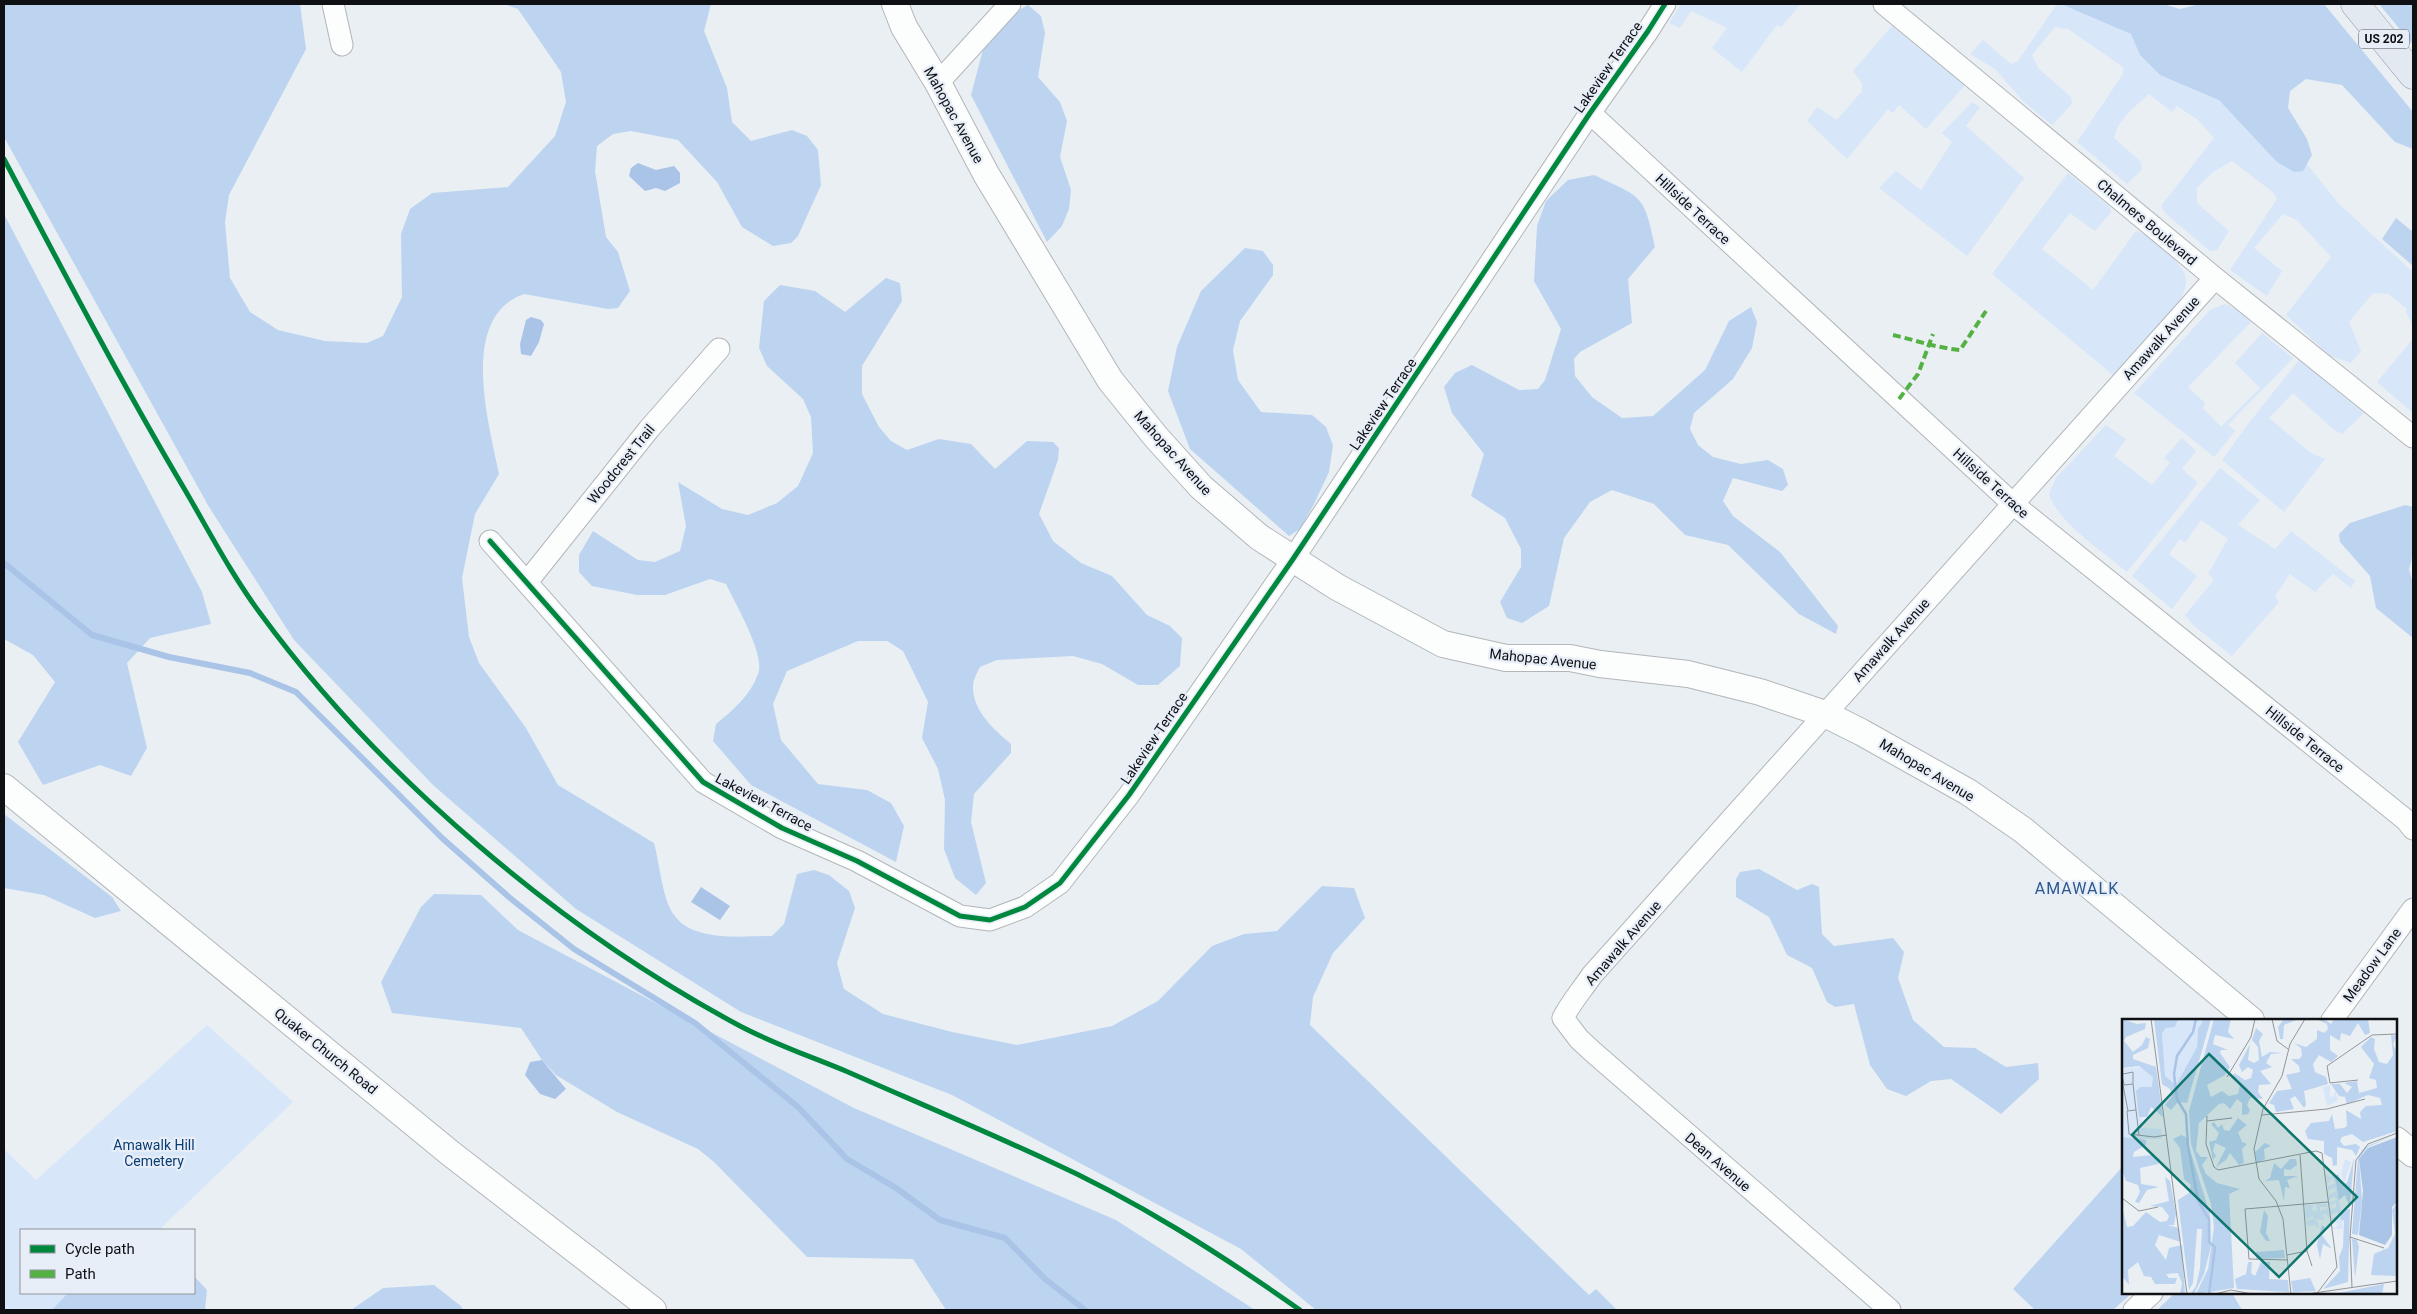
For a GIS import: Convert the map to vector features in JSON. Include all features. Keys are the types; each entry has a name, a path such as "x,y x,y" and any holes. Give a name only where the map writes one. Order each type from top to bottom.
{"main road":[{"name":"US 202","path":"2355,4 2413,75"}],"street":[{"path":"333,4 342,45"},
{"name":"Mahopac Avenue","path":"895,4 904,27 938,83 986,174 1110,380 1156,438 1201,487 1259,537 1337,586 1443,644 1506,658 1570,658 1600,664 1688,674 1760,692 1825,714 1916,761 2023,830 2250,1019"},
{"path":"938,83 1010,4"},
{"name":"Lakeview Terrace","path":"490,541 703,782 782,828 857,861 960,916 990,920 1025,907 1060,883 1129,795 1294,559 1590,113 1665,4"},
{"name":"Chalmers Boulevard","path":"1884,4 2215,278 2413,437"},
{"name":"Hillside Terrace","path":"1590,113 2013,504 2406,820 2413,829"},
{"name":"Amawalk Avenue","path":"1570,1003 1598,968 2215,278"},
{"name":"Woodcrest Trail","path":"527,582 649,430 719,349"},
{"name":"Quaker Church Road","path":"4,787 450,1153 653,1310"},
{"name":"Meadow Lane","path":"2333,1019 2413,909"},
{"name":"Dean Avenue","path":"1570,1003 1563,1018 1579,1039 1890,1310"},
{"path":"2397,1141 2413,1154"},
{"path":"2134,1310 2151,1294"}],"green space":[{"path":"1681,4 1801,4 1781,27 1777,25 1742,72 1712,48 1727,28 1691,11 1680,28 1669,23"},
{"path":"2057,4 2105,4 2275,125 2339,204 2413,272 2413,326 2406,312 2407,309 2388,294 2373,293 2349,322 2361,351 2351,363 2330,356 2286,315 2331,257 2297,220 2283,214 2254,248 2282,271 2267,296 2230,270 2277,199 2274,193 2232,161 2213,172 2197,188 2197,203 2229,231 2217,250 2210,251 2165,213 2161,206 2214,138 2198,120 2177,106 2172,112 2149,94 2128,113 2119,125 2114,138 2141,162 2142,170 2127,184 2077,142 2123,74 2123,67 2068,29 2055,27 2032,55 2038,68 2071,97 2072,104 2052,125 2024,102 1995,69 1970,54 1983,40 2011,64 2018,61"},
{"path":"1892,26 1965,85 1926,129 1899,105 1893,113 1888,109 1847,159 1807,121 1817,107 1837,120 1862,91 1862,83 1853,71"},
{"path":"1972,102 1980,107 1966,126 2024,178 1967,256 1879,188 1896,171 1921,190 1952,142 1942,133"},
{"path":"2068,173 2110,207 2111,212 2095,231 2070,213 2042,249 2093,290 2136,231 2142,233 2166,251 2180,266 2186,280 2185,289 2179,302 2114,376 1992,274"},
{"path":"2225,304 2241,312 2251,322 2188,387 2205,403 2203,408 2221,427 2260,388 2235,363 2262,333 2293,358 2228,425 2235,431 2214,457 2134,393 2210,310"},
{"path":"2413,339 2413,413 2377,382"},
{"path":"2299,360 2364,413 2342,434 2333,429 2293,393 2269,418 2311,453 2325,459 2284,512 2222,460"},
{"path":"2106,425 2126,439 2114,456 2152,485 2170,463 2164,458 2182,438 2196,451 2182,469 2198,483 2127,572 2062,516 2049,494 2056,478"},
{"path":"2220,468 2260,500 2238,525 2275,549 2291,531 2355,581 2351,588 2333,574 2315,592 2290,574 2275,596 2279,602 2232,656 2193,625 2185,615 2214,580 2208,574 2228,539 2201,520 2185,543 2180,539 2169,554 2197,576 2172,609 2132,576"},
{"name":"Amawalk Hill Cemetery","path":"207,1025 293,1102 160,1229 20,1229 20,1294 93,1294 76,1310 4,1310 4,1149 36,1180"}],"shaded area":[{"path":"4,4 300,4 306,49 229,195 225,222 230,278 250,312 278,330 325,341 367,343 383,336 402,297 401,234 410,209 432,193 508,187 555,136 566,102 561,72 518,9 504,4 711,4 704,31 727,88 732,122 751,141 792,130 807,136 818,150 821,185 798,236 791,243 773,246 742,227 717,182 678,140 631,131 613,134 597,146 595,171 606,237 618,252 630,291 618,308 608,309 524,294 504,306 491,325 484,348 485,401 499,474 475,514 462,578 469,637 479,663 526,728 558,785 654,843 668,904 675,917 686,926 698,932 712,935 772,936 784,924 797,874 814,870 829,875 849,891 855,908 837,963 844,989 883,1014 952,1032 1017,1045 1112,1026 1158,1001 1212,946 1244,934 1277,931 1322,886 1354,888 1365,918 1333,953 1313,997 1310,1025 1589,1295 1596,1289 1617,1310 1316,1310 1241,1249 952,1095 741,1012 576,909 433,785 294,640 209,507 4,137"},
{"path":"2061,4 2163,4 2180,9 2200,4 2324,4 2413,112 2413,149 2395,142 2342,85 2306,79 2290,91 2288,108 2307,139 2312,155 2303,171 2294,172 2277,162 2219,100 2160,75 2140,55 2131,34"},
{"path":"2379,4 2413,4 2413,45"},
{"path":"1028,5 1041,16 1045,33 1038,77 1060,102 1067,121 1060,157 1071,190 1069,209 1062,226 1047,242 971,95 984,46 1013,13"},
{"path":"638,163 656,170 674,166 680,173 680,183 665,191 656,188 645,191 629,176 631,168"},
{"path":"1594,175 1622,188 1638,199 1648,216 1655,247 1628,279 1632,323 1580,352 1574,359 1575,376 1592,397 1622,418 1653,416 1705,370 1729,321 1751,307 1757,322 1752,348 1733,379 1694,413 1690,429 1698,445 1713,457 1741,464 1768,460 1783,469 1788,485 1782,491 1733,478 1723,501 1733,516 1780,552 1838,626 1836,634 1799,614 1728,545 1685,535 1654,504 1612,490 1590,502 1564,538 1549,606 1522,623 1507,618 1500,602 1521,567 1521,549 1505,518 1471,496 1484,454 1452,413 1444,387 1455,373 1472,365 1519,390 1538,389 1545,380 1561,329 1534,281 1537,226 1546,201 1568,180"},
{"path":"4,214 202,592 211,624 150,638 127,663 147,748 131,776 100,765 43,785 18,742 55,682 33,655 4,639"},
{"path":"2396,218 2413,232 2413,266 2382,239"},
{"path":"1245,248 1263,251 1273,265 1273,275 1240,321 1233,350 1238,380 1261,412 1312,415 1326,427 1333,445 1329,472 1313,506 1300,529 1289,536 1190,449 1168,391 1177,347 1201,291"},
{"path":"886,278 900,283 902,301 862,366 862,394 879,427 891,441 907,450 939,439 971,444 995,469 1027,441 1053,442 1059,448 1058,460 1039,514 1053,541 1081,563 1112,576 1147,615 1170,626 1182,638 1180,666 1158,685 1138,685 1102,664 1073,656 997,660 980,667 973,684 976,703 985,719 1011,744 1011,753 974,794 971,822 986,883 976,895 955,878 944,849 945,800 938,769 922,738 928,702 903,651 887,641 858,641 787,671 773,704 781,740 818,784 867,790 891,803 904,826 896,862 751,785 713,741 716,724 746,696 755,682 759,666 754,643 726,584 710,579 665,595 637,595 592,586 579,572 579,555 593,531 638,560 655,562 680,551 686,526 678,482 722,509 748,515 777,503 798,486 813,453 811,417 803,399 767,366 759,348 764,301 780,285 815,291 845,312"},
{"path":"531,317 541,320 544,324 539,342 531,356 521,354 520,344 526,320"},
{"path":"2405,505 2413,507 2413,554 2409,569 2413,584 2413,638 2376,608 2370,576 2340,542 2339,534 2350,523"},
{"path":"4,814 112,897 121,911 95,918 44,895 4,888"},
{"path":"1759,869 1797,890 1812,884 1819,887 1822,934 1834,946 1893,938 1904,952 1898,978 1913,1020 1944,1047 1975,1048 2006,1067 2038,1063 2039,1079 2001,1114 1951,1079 1931,1081 1906,1096 1887,1089 1870,1065 1854,1004 1835,1007 1827,1002 1812,968 1787,955 1769,917 1736,897 1736,879 1740,872"},
{"path":"701,887 730,906 720,920 691,902"},
{"path":"434,894 481,895 518,930 854,1108 1116,1220 1255,1310 946,1310 913,1259 807,1257 714,1162 698,1149 617,1112 556,1075 542,1060 521,1028 392,1013 381,982 421,907"},
{"path":"542,1060 566,1089 555,1099 540,1094 525,1075 530,1062"},
{"path":"2122,1167 2122,1294 2131,1294 2113,1310 2035,1310 2013,1289"},
{"path":"195,1277 207,1290 205,1310 52,1310 67,1294 195,1294"},
{"path":"434,1285 462,1307 462,1310 351,1310 383,1288"},
{"path":"2174,1294 2233,1294 2242,1310 2157,1310"}],"waterway":[{"path":"4,563 92,635 169,657 250,673 296,692 442,838 510,898 574,949 695,1023 798,1107 847,1159 896,1188 940,1220 1005,1238 1045,1279 1085,1310"}],"marked path":[{"path":"1893,335 1934,346 1960,350 1986,311"},
{"path":"1899,399 1918,374 1933,334"}],"cycle path":[{"path":"490,541 703,782 782,828 857,861 960,916 990,920 1025,907 1060,883 1129,795 1293,559 1590,113 1665,4"},
{"path":"4,159 138,408 249,598 308,674 360,733 417,790 478,845 541,896 606,944 673,987 740,1026 780,1045 848,1072 972,1126 1079,1175 1176,1228 1300,1310"}],"district":[{"name":"AMAWALK","path":"2077,888"}]}
